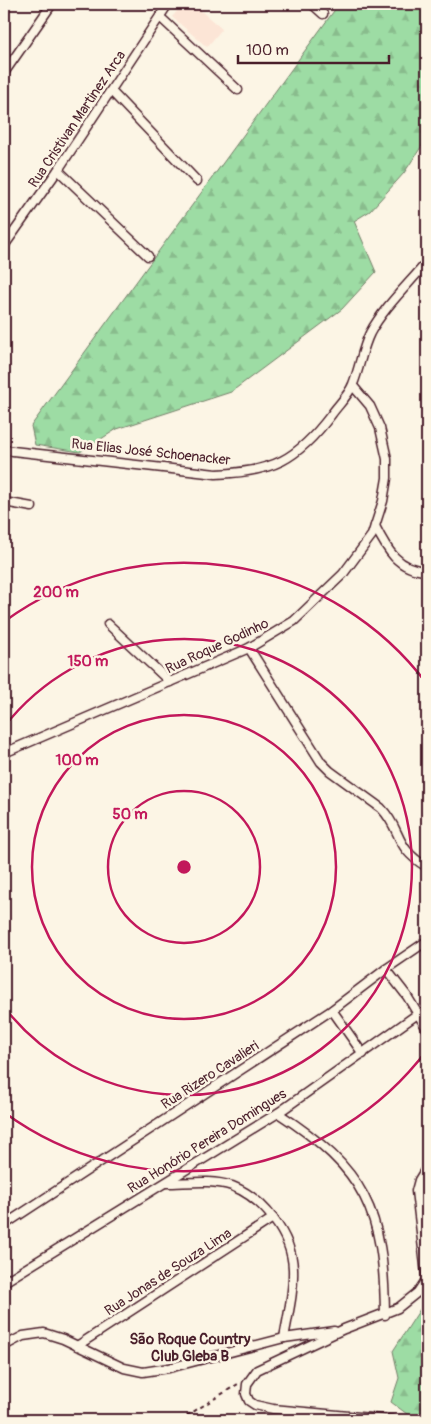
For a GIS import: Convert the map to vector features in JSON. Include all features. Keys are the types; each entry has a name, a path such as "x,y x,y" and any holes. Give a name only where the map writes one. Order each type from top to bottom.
{"street":[{"path":"4,73 52,4"},
{"name":"Rua Cristivan Martinez Arca","path":"4,246 58,170 168,4"},
{"path":"312,4 323,14"},
{"path":"160,17 238,90"},
{"path":"111,90 197,181"},
{"path":"58,170 148,256"},
{"name":"Rua Elias José Schoenacker","path":"4,450 216,474 240,473 275,464 298,452 313,439 353,386 370,334 378,321 427,262"},
{"name":"Rua Roque Godinho","path":"4,753 249,648 277,633 307,609 355,559 372,535 387,478 385,444 375,416 353,386"},
{"path":"4,502 32,507"},
{"path":"375,526 393,557 406,568 427,571"},
{"path":"108,624 170,682"},
{"path":"249,648 317,756 330,771 387,814 406,852 427,867"},
{"name":"Rua Rizero Cavalieri","path":"4,1225 332,1010 427,941"},
{"path":"386,969 419,1014 427,1029"},
{"path":"332,1010 362,1054"},
{"name":"Rua Honório Pereira Domingues","path":"4,1282 278,1113 419,1014"},
{"path":"278,1113 332,1154 345,1167 366,1197 372,1211 383,1257 385,1315"},
{"path":"392,1420 255,1406 249,1401 246,1394 247,1384 257,1370 344,1329 385,1315 408,1302 427,1281 416,1191 419,1180 427,1167"},
{"path":"166,1183 210,1182 232,1187 250,1198 273,1218 285,1237 293,1268 284,1338"},
{"name":"Rua Jonas de Souza Lima","path":"77,1346 273,1218"},
{"path":"4,1346 23,1336 44,1333 124,1368 144,1372 169,1368 284,1338 344,1329"}],"path":[{"path":"180,1420 239,1384"}],"shaded area":[{"path":"183,4 193,4 222,29 207,47 172,17"}],"green space":[{"path":"339,4 427,4 427,138 404,173 370,211 354,221 376,272 342,309 231,392 117,429 80,452 35,445 31,426"},
{"path":"424,1303 427,1307 427,1420 415,1420 391,1402 399,1378 393,1351"}],"district":[{"name":"São Roque Country Club Gleba B","path":"190,1348"}]}
